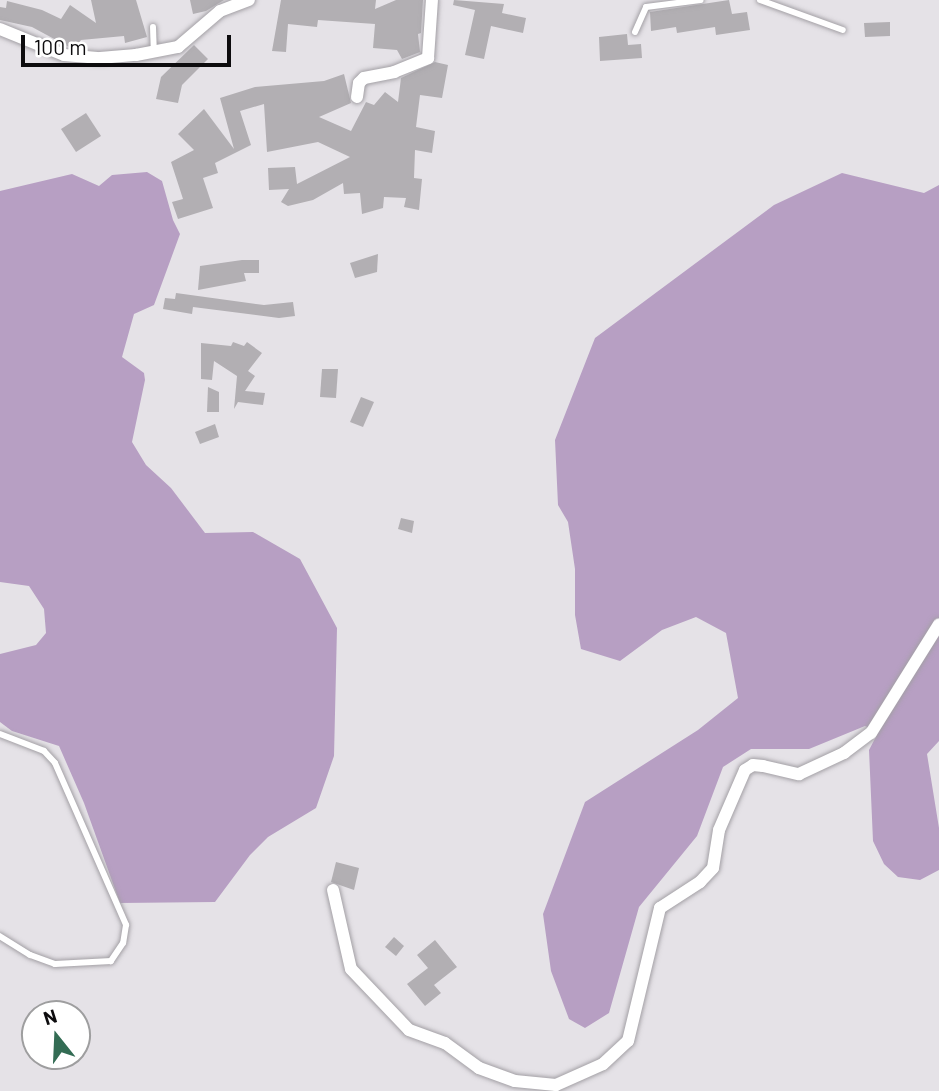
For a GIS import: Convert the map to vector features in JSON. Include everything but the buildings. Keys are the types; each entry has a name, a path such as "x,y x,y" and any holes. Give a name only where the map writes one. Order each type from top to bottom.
{"street":[{"path":"0,29 64,55 81,58 154,52 177,47 220,11 248,0"},
{"path":"357,97 359,83 364,78 404,69 428,58 432,0"},
{"path":"333,890 351,970 408,1030 445,1043 479,1068 515,1081 556,1085 603,1064 628,1041 660,908 701,882 713,869 719,830 745,770 753,765 799,774 844,753 871,733 939,624"}],"lane":[{"path":"635,32 646,8 701,0"},
{"path":"761,0 843,30"},
{"path":"153,27 154,52"},
{"path":"0,734 44,751 55,763 126,925 123,943 111,961 55,964 30,955 0,936"}],"shaded area":[{"path":"147,172 162,181 173,220 180,234 154,305 134,314 122,357 144,373 145,380 132,442 146,465 171,488 205,533 253,532 300,559 337,628 334,756 316,808 268,837 250,855 215,902 120,903 84,803 59,746 12,731 0,722 0,654 36,645 46,633 44,609 29,586 0,582 0,191 72,174 99,186 112,175"},
{"path":"842,173 924,193 939,185 939,741 927,754 939,828 939,870 920,880 898,877 884,864 873,841 869,750 879,731 865,726 809,749 751,749 723,767 697,836 639,907 609,1013 585,1028 569,1019 551,971 543,914 585,802 698,730 738,698 726,633 696,617 662,630 620,661 581,649 575,615 575,569 568,522 558,505 555,440 595,338 774,205"}]}
